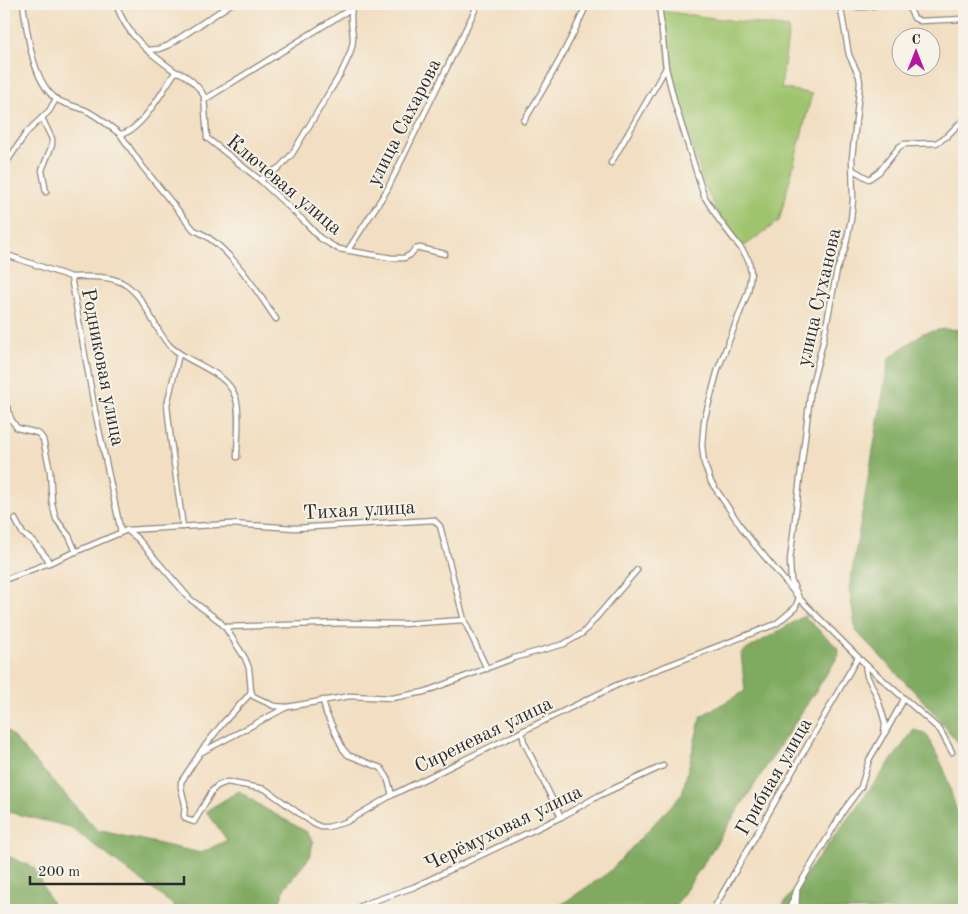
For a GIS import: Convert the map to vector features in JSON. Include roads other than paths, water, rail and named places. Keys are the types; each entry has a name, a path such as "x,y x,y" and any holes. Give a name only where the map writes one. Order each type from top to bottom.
{"street":[{"path":"23,4 38,74 47,90 56,100 86,110 120,134 142,166 194,230 206,235 241,268 276,319"},
{"path":"116,4 125,25 147,50 176,72 182,73 201,90 204,100 354,6"},
{"path":"147,50 169,45 231,4"},
{"name":"улица Сахарова","path":"348,250 387,190 478,4"},
{"path":"524,121 543,92 569,44 587,4"},
{"path":"659,4 666,68 675,104 704,196 743,251 749,261 751,272 748,292 718,369 704,421 702,445 704,463 711,482 746,534 799,598 865,664 940,730 952,752"},
{"name":"улица Суханова","path":"799,598 791,580 790,570 792,539 811,388 823,342 837,270 845,249 851,219 852,158 860,83 859,76 849,55 840,4"},
{"path":"845,4 856,7 878,4"},
{"path":"907,4 914,18 920,21 964,19"},
{"path":"260,180 280,167 292,154 341,73 354,41 350,23 354,6"},
{"path":"611,163 666,68"},
{"path":"120,134 127,132 137,125 176,72"},
{"path":"4,166 27,132 42,118 56,100"},
{"name":"Ключевая улица","path":"204,100 207,138 260,180 320,238 339,249 392,258 404,258 415,249 420,248 445,254"},
{"path":"42,118 52,139 52,145 42,170 46,192"},
{"path":"853,170 869,179 879,172 899,147 904,144 936,143 946,137 964,119"},
{"name":"Родниковая улица","path":"4,254 71,277 95,411 121,532"},
{"path":"71,277 106,277 120,281 132,289 144,304 168,344 180,354 216,374 235,394 237,403 237,457"},
{"path":"180,354 167,405 170,442 183,527"},
{"path":"4,398 11,419 17,428 39,434 42,439 50,471 50,490 56,519 70,536 76,552"},
{"path":"15,519 23,534 34,542 48,558 49,563"},
{"name":"Тихая улица","path":"4,580 100,543 127,530 230,524 295,528 434,520 440,526 464,620 487,669"},
{"path":"127,530 144,544 190,599 225,627 246,658 253,696 274,706 288,707 350,696 402,697 424,692 514,658 564,644 576,639 583,633 637,570"},
{"name":"Сиреневая улица","path":"200,753 181,782 185,804 184,816 186,819 194,822 212,791 217,786 227,782 265,789 321,827 346,822 392,795 617,685 776,624 795,608 799,598"},
{"path":"225,627 346,623 402,624 464,620"},
{"name":"Грибная улица","path":"713,910 858,657"},
{"path":"865,664 867,676 881,709 884,734"},
{"path":"200,753 251,691"},
{"path":"789,910 797,889 844,810 860,787 869,760 904,699"},
{"path":"322,700 343,749 348,755 381,768 387,776 392,795"},
{"path":"200,753 288,707"},
{"path":"525,729 522,732 524,742 561,817"},
{"name":"Черёмуховая улица","path":"354,910 365,904 414,887 663,766"},
{"path":"796,910 797,889"}]}
